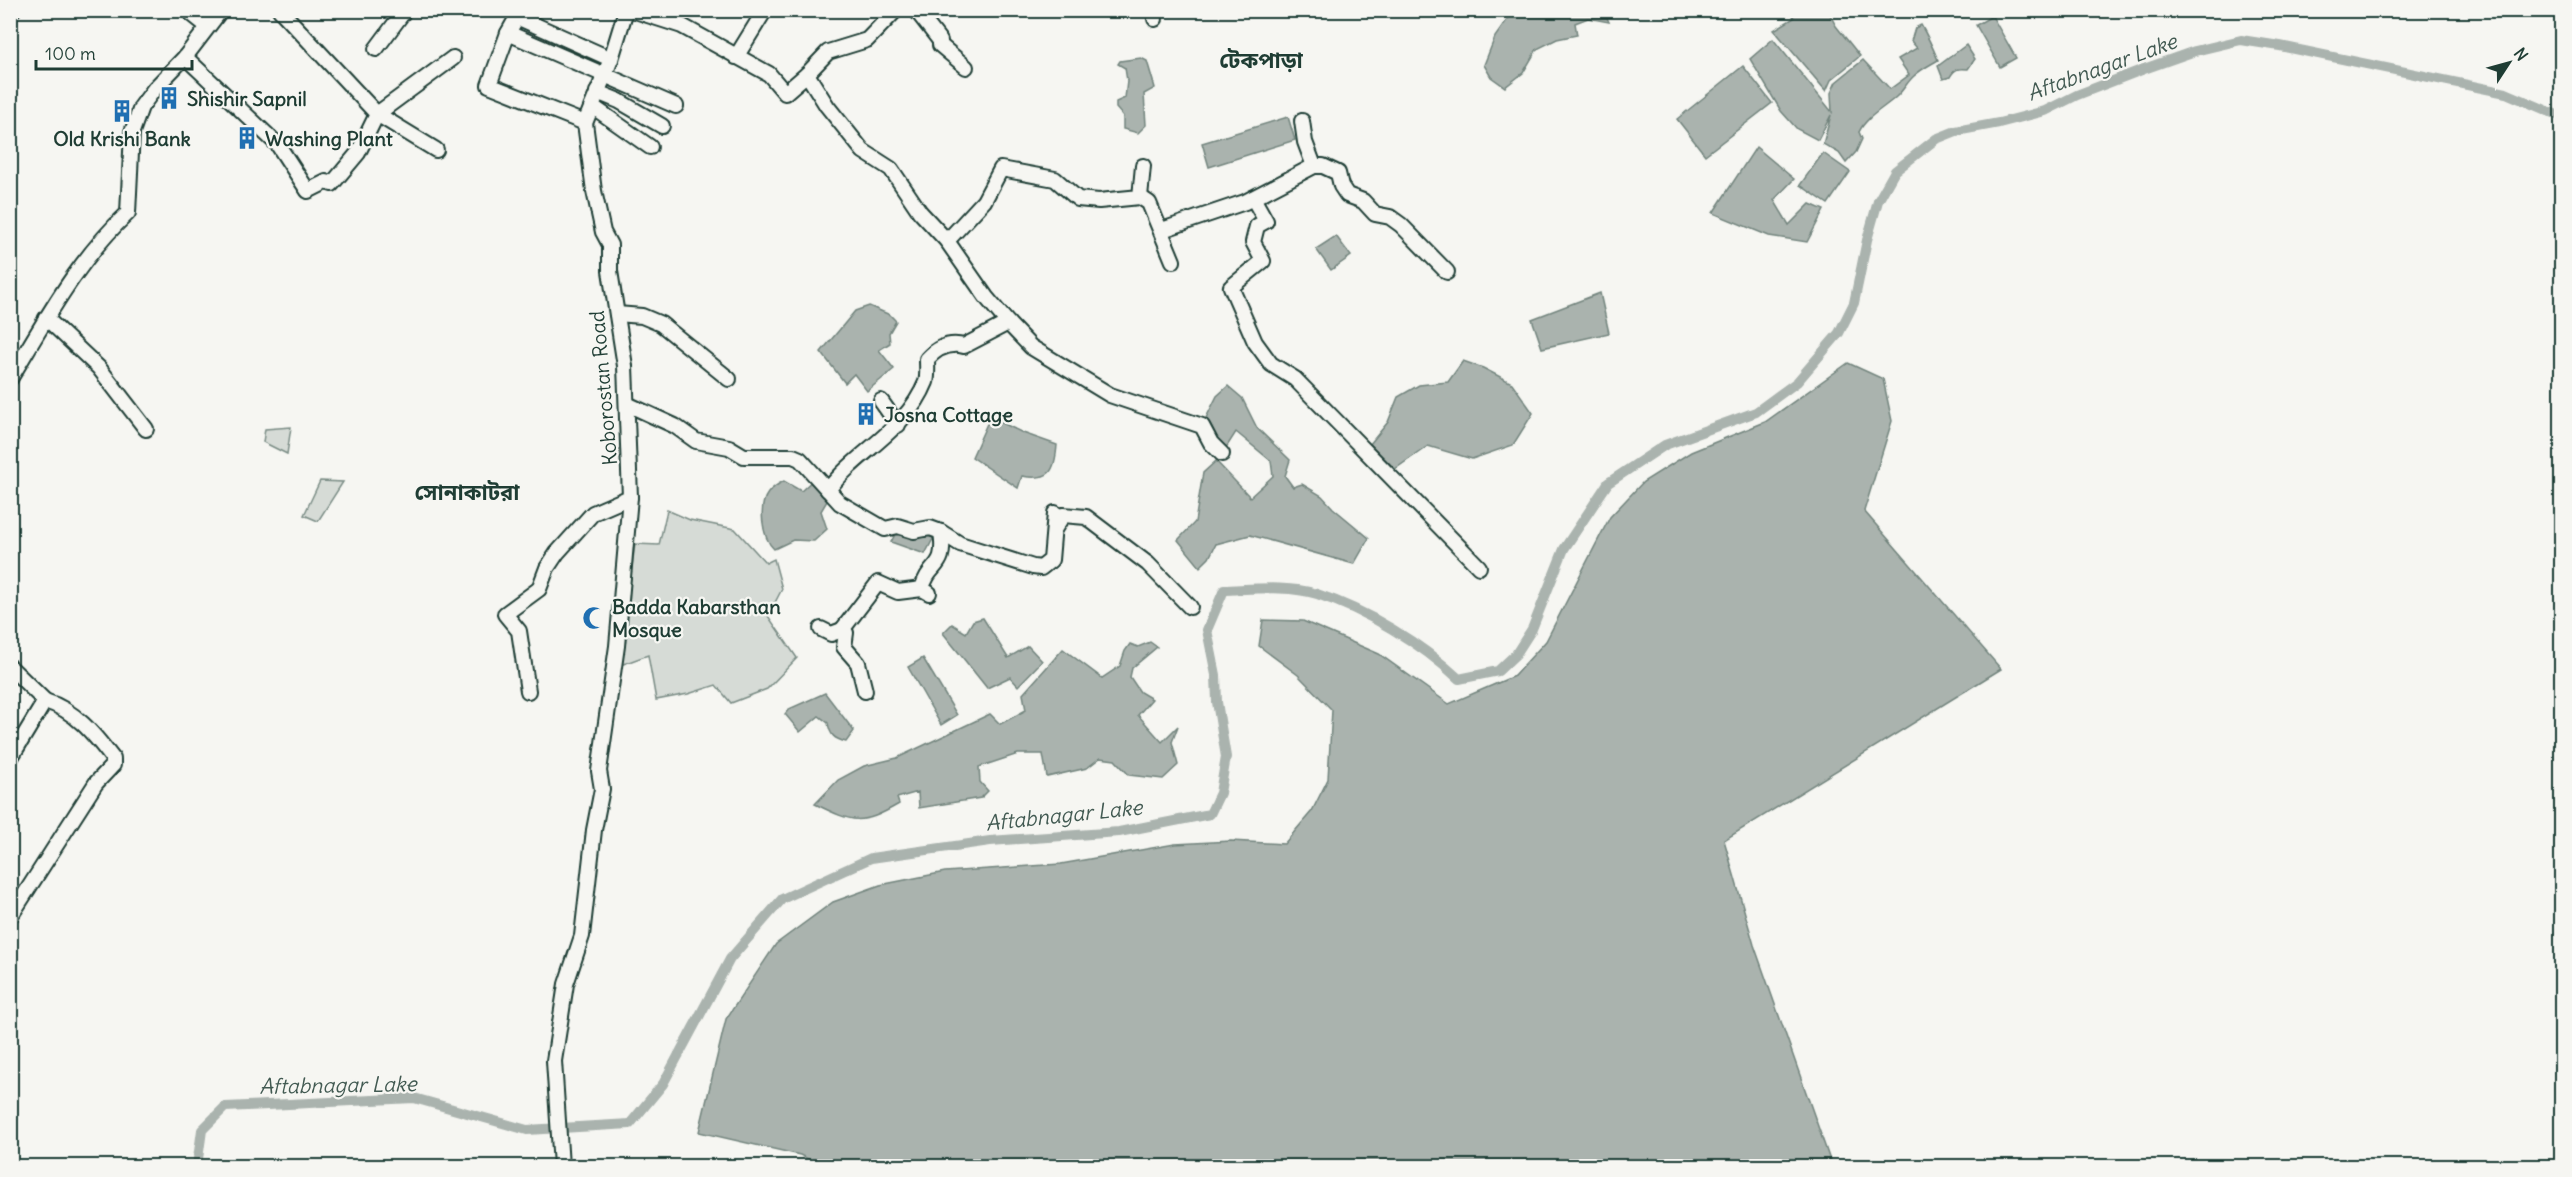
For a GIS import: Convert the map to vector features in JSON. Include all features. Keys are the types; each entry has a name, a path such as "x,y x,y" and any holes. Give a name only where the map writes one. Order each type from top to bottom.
{"street":[{"path":"187,10 207,26"},
{"path":"10,380 46,318 108,231 128,213 132,132 141,106 185,57 221,10"},
{"path":"280,10 376,114 436,150"},
{"path":"376,49 405,10"},
{"name":"Koborostan Road","path":"561,1167 554,1061 566,984 582,936 594,830 602,789 599,771 618,646 630,497 627,404 610,271 610,245 603,232 594,191 585,123 611,59 626,10"},
{"path":"632,10 682,26 769,74 785,93 828,52 867,40 896,10"},
{"path":"736,57 765,10"},
{"path":"916,10 940,45 966,67"},
{"path":"585,123 489,85 508,33 519,14 611,59"},
{"path":"508,33 676,106"},
{"path":"185,57 278,146 309,191 326,182 332,184 358,153 376,114 453,58"},
{"path":"807,74 827,106 863,151 891,168 920,212 947,242 1008,323 1031,347 1110,395 1202,426 1211,443 1222,454"},
{"path":"597,92 619,101 662,126"},
{"path":"591,106 650,147"},
{"path":"1302,121 1305,142 1314,166"},
{"path":"1140,197 1143,166"},
{"path":"1162,230 1253,198 1314,166 1335,170 1347,195 1363,201 1375,214 1390,217 1401,225 1447,272"},
{"path":"947,242 984,201 1001,169 1055,179 1078,199 1099,201 1140,197 1149,203 1173,261"},
{"path":"1253,198 1266,221 1257,226 1253,242 1263,261 1231,287 1254,342 1271,364 1295,378 1479,567"},
{"path":"617,314 642,316 661,324 729,379"},
{"path":"46,318 99,368 146,429"},
{"path":"828,490 847,467 898,425 927,381 927,359 934,350 955,343 964,346 1008,323"},
{"path":"881,401 898,425"},
{"path":"627,404 675,426 696,441 729,447 744,456 793,456 800,459 840,503 885,529 898,526 914,531 930,528 960,544 1041,568 1051,560 1055,513"},
{"path":"528,691 519,631 505,614 539,589 547,568 557,553 593,513 630,497"},
{"path":"1054,530 1064,515 1086,517 1148,564 1190,607"},
{"path":"821,629 831,634 842,630 878,583 898,592 926,591 925,579 937,566 944,553 941,532"},
{"path":"842,630 846,633 844,647 858,663 865,691"},
{"path":"10,667 45,700 62,706 78,719 113,759 113,765 96,783 10,917"},
{"path":"10,759 45,700"}],"shaded area":[{"path":"1514,10 1604,11 1609,22 1588,18 1575,23 1577,35 1557,39 1537,49 1523,73 1505,87 1491,77 1484,65 1495,37"},
{"path":"1791,11 1828,11 1836,26 1860,56 1831,80 1826,91 1774,30 1794,18"},
{"path":"1992,16 2016,58 2000,67 1976,25"},
{"path":"1921,25 1938,60 1917,74 1896,97 1866,122 1859,132 1862,139 1856,152 1846,163 1839,153 1823,144 1831,115 1818,140 1797,129 1781,111 1750,59 1773,39 1832,112 1831,93 1836,82 1863,60 1890,89 1909,75 1898,59 1917,48 1911,41 1915,28"},
{"path":"1966,45 1975,59 1968,69 1958,69 1950,77 1943,79 1938,66"},
{"path":"1141,58 1147,61 1155,88 1144,94 1146,125 1138,133 1123,129 1123,116 1116,108 1116,102 1125,98 1127,81 1125,68 1118,64 1120,61"},
{"path":"1743,66 1772,103 1705,155 1677,119"},
{"path":"1288,117 1295,140 1209,167 1202,143"},
{"path":"1756,147 1794,179 1774,200 1789,225 1810,204 1824,210 1807,242 1769,236 1713,213"},
{"path":"1823,153 1850,172 1828,204 1800,185"},
{"path":"1336,236 1351,256 1331,270 1316,249"},
{"path":"1600,293 1609,333 1542,348 1532,319"},
{"path":"869,306 890,315 896,321 889,333 890,343 879,350 894,369 867,391 854,374 845,383 821,352 855,311"},
{"path":"1463,361 1483,368 1512,383 1533,413 1513,445 1472,459 1428,446 1395,469 1370,444 1388,422 1398,397 1419,385 1448,382"},
{"path":"1848,363 1883,379 1892,421 1864,511 2001,669 1724,840 1754,945 1832,1166 822,1166 800,1155 699,1132 726,1019 776,944 833,902 880,885 945,872 1061,864 1175,844 1231,841 1284,844 1312,811 1328,779 1332,710 1298,675 1259,646 1263,620 1303,621 1379,654 1449,704 1514,676 1546,641 1610,517 1643,482 1691,452 1765,422"},
{"path":"1228,386 1242,398 1257,428 1290,460 1285,476 1293,487 1302,484 1322,496 1369,538 1354,564 1250,535 1216,544 1209,558 1200,567 1178,540 1195,522 1203,473 1216,461 1250,497 1273,476 1271,461 1236,432 1222,454 1202,426 1217,396"},
{"path":"990,417 1023,433 1057,445 1055,462 1049,473 1039,477 1022,476 1018,488 972,457"},
{"path":"291,427 287,454 263,442 265,429"},
{"path":"814,479 827,501 821,511 827,529 814,541 793,540 774,549 764,530 762,514 768,493 784,481 801,491"},
{"path":"320,481 343,482 318,521 304,515"},
{"path":"667,510 690,520 735,529 766,563 774,559 782,589 768,616 797,658 767,689 731,703 716,685 688,694 656,700 648,655 615,667 624,629 635,544 659,545"},
{"path":"898,529 934,537 925,554 891,542"},
{"path":"983,618 1008,658 1028,646 1042,661 1018,686 1010,677 987,688 943,633 952,624 966,633 973,621"},
{"path":"1150,642 1157,647 1132,668 1130,677 1140,692 1152,699 1138,715 1162,742 1178,726 1172,742 1178,765 1163,779 1129,775 1115,760 1100,758 1087,768 1047,777 1043,754 1018,754 979,767 980,782 988,791 981,798 919,808 918,792 897,798 899,804 866,819 849,818 815,804 838,780 864,766 897,758 990,714 1000,724 1026,710 1023,694 1063,649 1102,678 1120,666 1130,644 1138,647"},
{"path":"923,658 957,715 941,725 908,667"},
{"path":"825,693 854,731 846,742 833,736 828,723 819,716 800,732 785,714 789,709"}],"waterway":[{"name":"Aftabnagar Lake","path":"197,1166 202,1130 225,1107 414,1098 527,1130 630,1124 663,1084 730,959 782,899 871,858 990,841 1119,832 1210,814 1220,793 1226,757 1217,702 1216,675 1207,630 1224,590 1283,589 1317,594 1355,609 1392,629 1428,653 1459,679 1498,671 1516,654 1532,629 1564,549 1608,483 1665,445 1756,412 1797,382 1839,333 1854,303 1878,201 1895,171 1936,139 1956,131 2045,111 2077,95 2144,69 2195,51 2241,40 2506,93 2562,117"}],"place":[{"name":"Shishir Sapnil","path":"169,98"},
{"name":"Old Krishi Bank","path":"122,111"},
{"name":"Washing Plant","path":"247,138"},
{"name":"Josna Cottage","path":"866,414"},
{"name":"Badda Kabarsthan Mosque","path":"594,618"}],"district":[{"name":"টেকপাড়া","path":"1261,60"},
{"name":"সোনাকাটরা","path":"467,492"}]}
